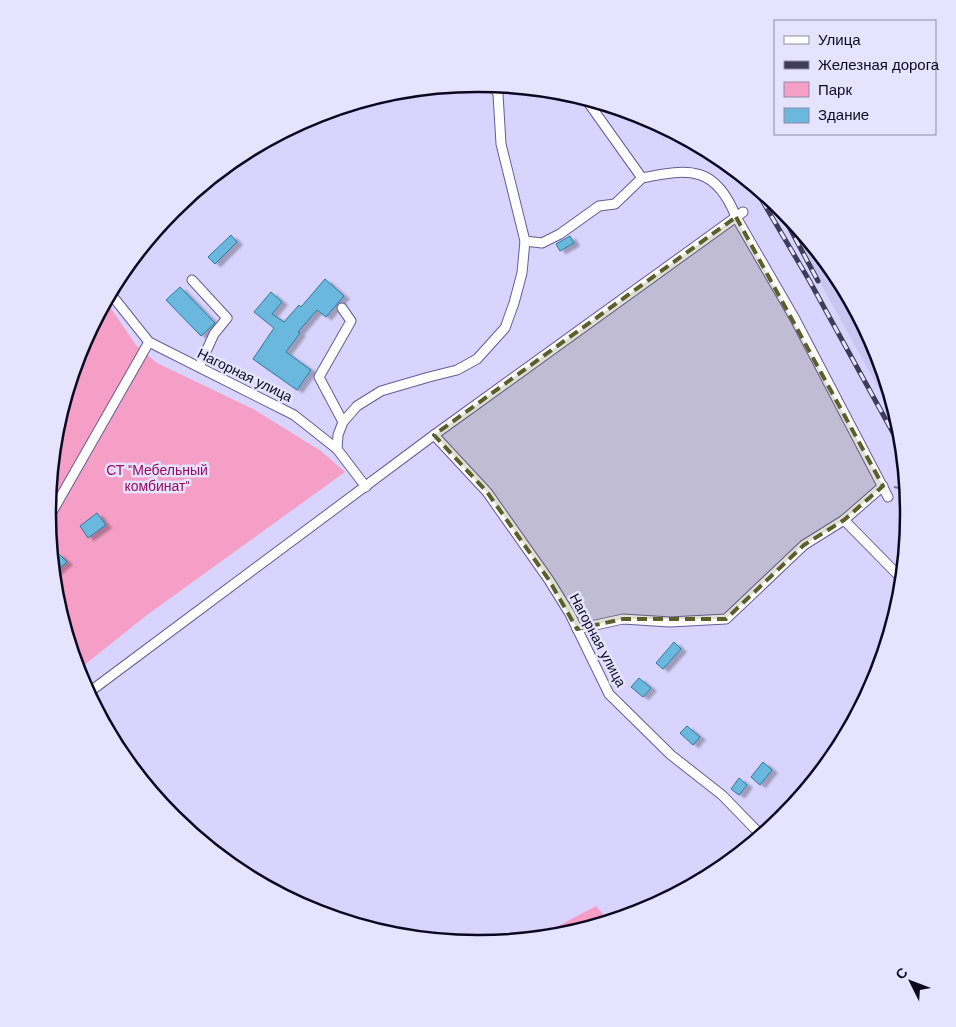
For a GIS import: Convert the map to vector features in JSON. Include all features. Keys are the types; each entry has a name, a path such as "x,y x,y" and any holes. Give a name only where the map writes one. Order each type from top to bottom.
{"street":[{"path":"337,449 338,435 343,422 357,406 381,392 457,370 477,359 505,328 522,273 526,241 501,144 497,93"},
{"path":"592,107 642,178"},
{"path":"526,241 542,243 560,234 599,206 615,204 642,178 670,173 698,173 715,182 732,207 740,215 888,497"},
{"path":"94,688 434,435 740,215"},
{"path":"192,280 227,318 214,334 199,367"},
{"name":"Нагорная улица","path":"115,299 149,342 294,415 337,449 366,487"},
{"path":"342,308 351,321 319,377 343,422"},
{"path":"56,504 149,342"},
{"name":"Нагорная улица","path":"434,435 487,492 549,580 577,629 609,694 671,755 722,795 757,830"},
{"path":"577,629 623,619 670,622 726,619 804,545 844,520 883,486"},
{"path":"844,520 895,572"}],"path":[{"path":"883,486 899,488"}],"highlighted area":[{"path":"736,217 883,486 844,520 804,545 726,619 623,619 577,629 549,580 487,492 434,435"}],"shaded area":[{"path":"793,232 829,279 843,303 868,352 882,396"}],"green space":[{"name":"СТ \"Мебельный комбинат\"","path":"111,308 136,345 157,363 255,410 321,451 345,472 147,615 84,665 64,596 60,569 56,514 57,486 64,431 88,352"},
{"path":"596,906 605,916 587,921 555,928"}],"building":[{"path":"231,235 237,242 215,264 208,257"},
{"path":"570,236 574,243 560,251 556,244"},
{"path":"325,279 344,296 326,317 317,310 298,332 300,333 286,352 311,370 297,390 253,359 274,328 254,312 271,292 282,302 272,314 284,322 299,305 301,307"},
{"path":"180,287 215,323 201,336 166,300"},
{"path":"97,513 106,525 88,538 80,526"},
{"path":"58,553 67,562 60,568"},
{"path":"674,642 681,649 663,669 656,663"},
{"path":"639,678 651,688 643,697 631,687"},
{"path":"687,726 700,737 693,745 680,733"},
{"path":"763,762 772,770 760,785 751,777"},
{"path":"739,778 747,785 739,795 731,789"}],"railway":[{"path":"764,204 809,280 892,431"},
{"path":"792,231 818,281"}]}
